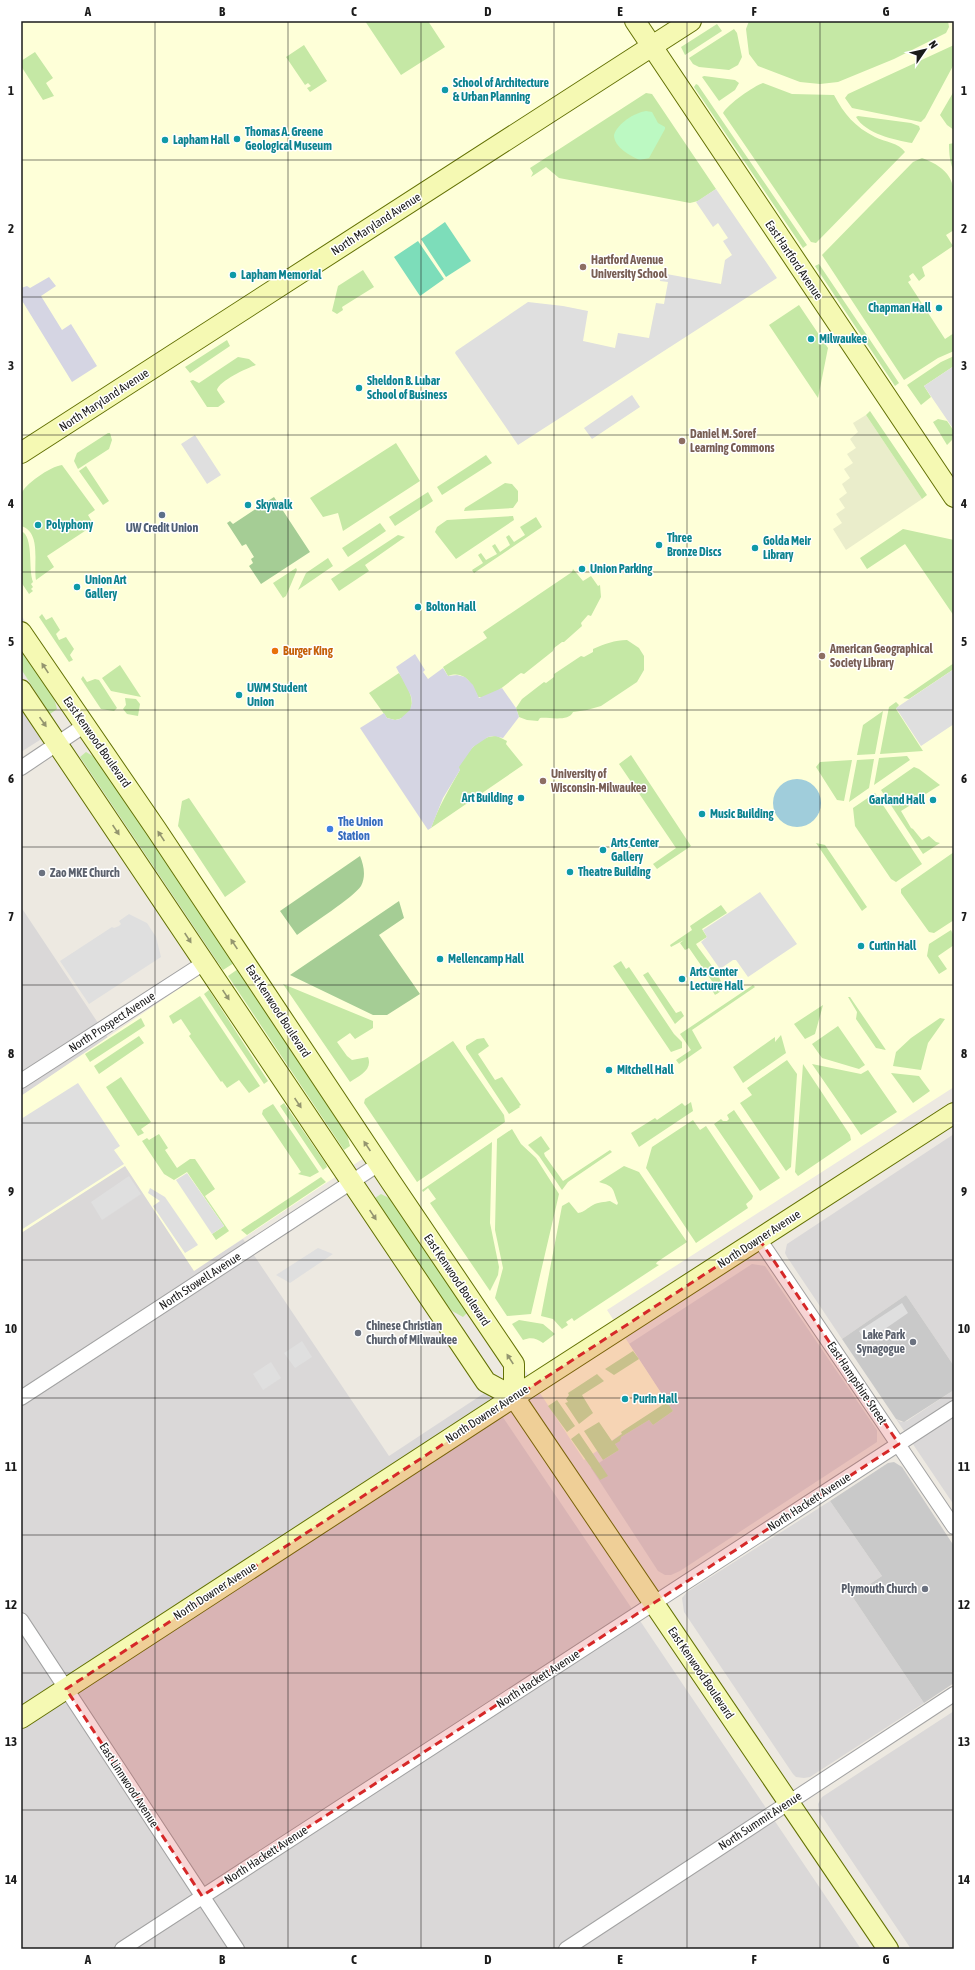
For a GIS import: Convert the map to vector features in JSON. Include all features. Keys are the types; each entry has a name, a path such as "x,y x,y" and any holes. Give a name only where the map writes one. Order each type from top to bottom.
{"street":[{"name":"East Hartford Avenue","path":"635,21 954,498"},
{"name":"North Maryland Avenue","path":"21,454 691,21"},
{"name":"East Kenwood Boulevard","path":"21,632 257,978 379,1164 514,1364 514,1397"},
{"name":"East Kenwood Boulevard","path":"21,690 486,1382 514,1397 888,1949"},
{"path":"21,768 85,725"},
{"name":"North Prospect Avenue","path":"21,1081 204,963"},
{"name":"North Downer Avenue","path":"21,1718 954,1113"},
{"name":"North Stowell Avenue","path":"21,1398 379,1164"},
{"name":"East Hampshire Street","path":"759,1239 954,1527"},
{"name":"North Hackett Avenue","path":"122,1949 954,1408"},
{"name":"East Linnwood Avenue","path":"21,1620 237,1949"},
{"name":"North Summit Avenue","path":"566,1949 954,1694"}],"highlighted area":[{"path":"759,1239 899,1444 202,1896 66,1689"}],"shaded area":[{"name":"University of Wisconsin-Milwaukee","path":"21,21 954,21 954,1087 607,1310 667,1402 584,1460 379,1148 194,1271 125,1166 21,1233 21,1096 242,946 21,615"},
{"path":"716,189 777,278 518,445 455,353 456,351 528,302 563,306 588,311 583,341 615,348 618,333 649,338 656,303 664,304 668,282 660,281 661,273 721,284 725,260 732,255 723,241 728,238 718,223 713,227 696,202"},
{"path":"49,277 56,286 41,296 62,330 71,324 97,366 72,382 21,299 21,288 27,286 30,288"},
{"path":"954,366 954,430 924,386"},
{"path":"632,395 640,407 592,439 584,428"},
{"path":"866,415 922,499 846,550 833,529 842,523 836,514 845,508 839,499 847,493 842,484 850,478 844,469 853,463 847,454 856,448 850,439 858,432 853,423"},
{"path":"195,435 221,475 207,484 181,444"},
{"path":"415,654 425,670 423,672 428,679 443,668 448,676 457,675 465,677 473,685 479,698 502,688 516,708 519,717 503,738 494,736 488,737 473,747 459,767 460,770 443,798 431,828 428,830 360,728 384,713 387,718 395,720 400,719 410,710 412,703 411,696 396,667"},
{"path":"954,669 954,724 921,746 896,708"},
{"path":"21,705 43,738 21,752"},
{"path":"760,892 797,944 748,977 736,960 733,960 720,969 701,942 707,937 703,930"},
{"path":"21,907 108,1038 21,1096"},
{"path":"129,914 147,923 156,937 161,957 89,1004 60,961 112,927 114,928 119,926 121,924 119,921"},
{"path":"78,1083 120,1146 114,1150 124,1164 21,1230 21,1119"},
{"path":"954,1134 954,1366 906,1295 842,1339 787,1257 785,1253 787,1244"},
{"path":"125,1165 194,1270 243,1239 389,1456 486,1392 861,1949 21,1949 21,1233"},
{"path":"187,1173 224,1226 212,1234 176,1180"},
{"path":"129,1176 141,1194 102,1220 91,1202"},
{"path":"150,1188 165,1197 198,1245 185,1253 153,1206 160,1201 148,1193"},
{"path":"318,1248 333,1254 290,1283 276,1275"},
{"path":"752,1264 765,1266 877,1430 877,1442 680,1571 671,1575 665,1575 658,1571 591,1468 619,1450 615,1444 621,1437 649,1420 653,1425 673,1411 629,1344"},
{"path":"906,1295 954,1366 954,1390 904,1422 896,1419 842,1339"},
{"path":"902,1303 908,1313 866,1342 859,1331"},
{"path":"302,1341 312,1357 295,1368 284,1353"},
{"path":"271,1362 281,1378 263,1390 253,1374"},
{"path":"954,1390 954,1505 896,1419 901,1422 907,1421"},
{"path":"894,1462 902,1467 954,1546 954,1683 924,1703 852,1596 882,1576 830,1501 888,1463"},
{"path":"830,1501 882,1576 852,1596 924,1703 810,1777 804,1778 796,1777 793,1774 684,1612 682,1598 687,1592"},
{"path":"954,1711 954,1949 911,1949 819,1812 818,1804 822,1797"}],"green space":[{"path":"365,21 428,21 445,47 401,75"},
{"path":"749,21 948,21 949,27 946,33 894,59 838,82 820,84 800,82 758,66 749,54 746,29"},
{"path":"717,24 722,31 685,55 681,47"},
{"path":"734,29 737,33 742,57 738,65 729,70 699,67 693,64 689,58"},
{"path":"304,45 327,81 310,92 307,88 311,86 308,83 305,85 286,57"},
{"path":"954,45 954,64 925,118 921,122 852,108 845,98 848,94"},
{"path":"35,52 53,78 46,83 54,96 43,100 21,66 21,61"},
{"path":"702,77 735,80 739,83 735,90 719,101"},
{"path":"763,83 792,94 834,95 846,114 862,129 875,137 892,143 905,152 816,243 811,242 723,113 730,105 742,96"},
{"path":"696,84 807,245 803,248 694,87"},
{"path":"954,91 954,130 947,125 940,115"},
{"path":"646,93 652,94 716,189 698,201 690,203 559,178 546,167 531,177 533,173 530,168"},
{"path":"646,111 652,112 658,123 665,127 665,129 649,158 640,160 627,153 620,147 614,135 619,126 627,119"},
{"path":"858,116 911,123 919,126 920,129 912,143 905,142 874,132 861,123 856,117"},
{"path":"954,143 954,172 950,158 949,144"},
{"path":"922,158 935,164 944,171 950,178 953,186 955,206 954,230 946,235 953,246 922,267 925,276 919,281 913,273 909,276 911,280 908,282 945,339 954,333 954,351 938,358 904,380 822,255 913,162"},
{"path":"445,222 471,261 446,277 421,239"},
{"path":"418,241 444,279 420,296 394,257"},
{"path":"819,264 899,383 895,386 815,266"},
{"path":"363,270 374,287 342,307 343,310 337,314 332,311 338,286"},
{"path":"799,305 828,348 818,398 769,325"},
{"path":"227,340 230,346 190,373 185,367"},
{"path":"954,356 954,366 924,386 931,397 921,405 907,385 941,362"},
{"path":"238,357 249,359 256,365 240,372 219,386 217,390 225,402 218,407 207,407 190,381 193,380 199,383"},
{"path":"870,411 927,495 922,499 866,415"},
{"path":"938,419 947,421 954,431 952,440 947,445 933,422"},
{"path":"110,433 112,440 109,449 78,469 74,461 77,453"},
{"path":"396,443 420,481 343,531 338,513 323,517 310,498"},
{"path":"486,455 492,463 442,495 437,487"},
{"path":"62,465 95,510 88,515 94,525 47,556 54,567 36,580 34,542 28,529 21,526 21,495 32,481 51,469"},
{"path":"86,466 109,501 103,505 79,471"},
{"path":"505,483 512,484 518,491 518,501 513,508 464,511 465,508"},
{"path":"428,492 433,501 395,526 389,517"},
{"path":"274,497 310,552 261,584 249,566 253,563 251,559 254,557 246,544 242,546 227,523 230,521 233,524"},
{"path":"513,516 514,520 456,559 435,532 437,527 447,520"},
{"path":"536,517 542,527 474,573 472,570 483,563 478,555 481,553 486,560 497,554 492,546 495,544 500,552 510,545 506,537 509,535 514,542 525,535 520,527"},
{"path":"380,523 386,531 348,557 342,548"},
{"path":"903,529 954,540 954,616 905,544 867,569 860,558"},
{"path":"21,531 28,539 29,546 33,582 31,584 33,587 31,589 33,591 29,594 21,582"},
{"path":"398,535 405,537 365,565 369,571 339,591 331,579"},
{"path":"328,558 333,566 298,590 306,573"},
{"path":"296,568 297,570 286,596 283,598 273,583"},
{"path":"573,569 583,581 591,576 598,586 600,585 601,597 591,616 588,615 581,623 582,626 564,642 554,648 553,651 524,674 521,673 495,692 484,697 478,697 467,679 459,675 448,676 443,667 487,638 483,632 572,572"},
{"path":"42,614 46,620 52,617 60,630 56,634 59,640 66,637 74,649 70,655 73,660 69,662 39,617"},
{"path":"627,640 639,648 644,656 644,670 637,682 601,706 573,712 567,717 540,718 538,721 527,720 519,717 516,708 522,699 544,682 546,683 554,677 554,674 581,656 584,657 593,652 593,649 601,645"},
{"path":"21,645 52,691 57,709 50,714 21,669"},
{"path":"954,663 954,669 909,699 903,698"},
{"path":"120,665 141,697 111,691 102,678"},
{"path":"399,673 407,686 412,700 409,712 404,717 395,720 387,718 369,693"},
{"path":"83,676 87,682 95,679 99,680 117,708 114,711 101,709 81,679"},
{"path":"125,698 136,699 140,704 138,716 127,714 123,709 126,705"},
{"path":"896,702 899,705 896,709 923,751 880,754 889,707"},
{"path":"883,711 875,754 857,755 863,725"},
{"path":"497,736 507,741 506,744 523,765 431,828 448,791 460,770 458,767 465,757 479,742 490,737"},
{"path":"86,752 96,758 106,772 234,963 223,970 80,757"},
{"path":"631,755 691,846 657,869 653,864 676,848 619,764"},
{"path":"907,756 910,760 874,785 879,758"},
{"path":"874,759 869,788 849,802 857,760"},
{"path":"852,760 844,801 837,800 816,767 820,762"},
{"path":"914,767 919,769 940,785 921,797 919,795 907,803 909,806 901,811 911,828 922,840 929,836 936,842 940,843 923,854 881,790"},
{"path":"875,793 922,864 896,882 891,879 855,826 853,808"},
{"path":"189,798 246,882 225,897 178,826 182,801"},
{"path":"816,843 825,845 867,907 862,911"},
{"path":"954,852 954,920 934,933 929,932 901,893 901,889"},
{"path":"360,856 364,871 364,878 361,886 341,904 297,935 280,911"},
{"path":"399,901 404,918 379,935 420,994 387,1015 373,1015 290,975"},
{"path":"721,905 727,913 702,929 707,937 696,944 720,978 722,988 715,995 712,990 716,987 689,948 685,950 680,943 684,940 671,947 670,945 692,930 690,926"},
{"path":"951,930 954,936 954,945 938,956 947,969 939,974 927,956 929,944"},
{"path":"621,961 626,969 629,967 674,1034 682,1042 682,1048 671,1052 613,966"},
{"path":"238,969 346,1131 350,1146 344,1150 228,976"},
{"path":"648,972 676,1013 681,1011 684,1016 675,1024 643,975"},
{"path":"283,984 373,1021 373,1028 355,1039 350,1033 337,1042 347,1056 352,1060 368,1057 369,1066 361,1075 350,1082"},
{"path":"753,985 755,987 692,1030 702,1048 679,1064 676,1060 691,1050 680,1034"},
{"path":"209,990 268,1081 264,1084 204,994"},
{"path":"200,996 260,1086 249,1093 239,1080 227,1088 222,1081 221,1082 189,1036 191,1034 181,1019 173,1024 169,1016"},
{"path":"848,997 850,997 886,1050 876,1048 856,1019 857,1012"},
{"path":"823,1005 815,1034 805,1039 794,1024"},
{"path":"141,1018 145,1026 90,1062 85,1054"},
{"path":"940,1018 945,1019 928,1043 921,1070 893,1066 896,1052 911,1038"},
{"path":"838,1026 865,1065 859,1069 822,1058 812,1044"},
{"path":"781,1035 786,1053 743,1083 733,1067 775,1037 775,1042"},
{"path":"139,1036 144,1043 99,1074 94,1066"},
{"path":"484,1038 489,1046 478,1054 495,1080 502,1077 521,1105 509,1114 466,1049 466,1046 477,1039"},
{"path":"453,1041 504,1115 505,1122 417,1182 364,1103 365,1099"},
{"path":"787,1060 797,1074 791,1167 786,1171 740,1103 752,1095 747,1088"},
{"path":"803,1064 850,1135 851,1140 798,1176 795,1172"},
{"path":"812,1064 861,1074 868,1070 897,1112 861,1135"},
{"path":"891,1073 919,1076 930,1091 913,1103"},
{"path":"121,1077 151,1122 141,1129 144,1133 138,1136 106,1087"},
{"path":"691,1102 693,1111 639,1147 631,1133 655,1118 657,1120 682,1103 685,1106"},
{"path":"284,1103 326,1164 327,1167 323,1170 280,1106"},
{"path":"273,1104 319,1172 310,1177 298,1174 301,1172 262,1114 263,1110"},
{"path":"734,1110 780,1178 760,1191 714,1124 721,1119 723,1121 727,1121 729,1119 727,1115"},
{"path":"693,1120 700,1130 706,1126 753,1196 752,1199 746,1204 748,1208 696,1243 646,1168 652,1147"},
{"path":"512,1129 521,1144 536,1158 559,1194 531,1314 507,1316 495,1298 503,1268 495,1230 497,1139"},
{"path":"159,1134 168,1148 165,1150 177,1168 190,1159 195,1159 215,1189 205,1196 229,1231 216,1240 212,1234 224,1226 187,1172 174,1180 164,1174 142,1141 147,1138 149,1140"},
{"path":"541,1136 550,1149 544,1153 545,1156 563,1181 610,1150 612,1152 568,1182 562,1190 539,1156 528,1145"},
{"path":"492,1142 490,1223 499,1267 498,1275 490,1291 430,1203 436,1199 428,1188 423,1192 422,1190"},
{"path":"624,1166 639,1172 687,1242 657,1262 656,1264 659,1265 574,1321 572,1318 566,1322 568,1325 562,1329 553,1319 541,1316 562,1206 569,1202 578,1213 599,1203 610,1201 617,1205 618,1203 613,1189 608,1185 599,1182"},
{"path":"321,1177 326,1182 247,1235 241,1230"},
{"path":"381,1194 389,1198 396,1206 467,1313 463,1317 452,1311 447,1305 375,1198"},
{"path":"519,1320 543,1324 555,1334 543,1343 533,1338 523,1340 512,1324"},
{"path":"633,1351 639,1359 614,1375 605,1369"},
{"path":"597,1374 604,1381 582,1395 593,1413 579,1424 565,1403 568,1402 566,1399 569,1395 568,1393"},
{"path":"557,1400 575,1426 567,1432 548,1406"},
{"path":"667,1402 673,1411 653,1425 649,1420 621,1437 620,1441 615,1444 619,1450 603,1460 584,1431 599,1422 612,1441 622,1434 621,1432"},
{"path":"579,1433 608,1476 600,1480 571,1439"}],"water":[{"path":"797,779 806,781 814,786 819,794 821,803 819,812 814,820 806,825 797,827 788,825 780,820 775,812 773,803 775,794 780,786 788,781"}],"place":[{"name":"School of Architecture & Urban Planning","path":"445,90"},
{"name":"Thomas A. Greene Geological Museum","path":"237,139"},
{"name":"Lapham Hall","path":"165,140"},
{"name":"Hartford Avenue University School","path":"583,267"},
{"name":"Lapham Memorial","path":"233,275"},
{"name":"Chapman Hall","path":"939,308"},
{"name":"Milwaukee","path":"811,339"},
{"name":"Sheldon B. Lubar School of Business","path":"359,388"},
{"name":"Daniel M. Soref Learning Commons","path":"682,441"},
{"name":"Skywalk","path":"248,505"},
{"name":"UW Credit Union","path":"162,515"},
{"name":"Polyphony","path":"38,525"},
{"name":"Three Bronze Discs","path":"659,545"},
{"name":"Golda Meir Library","path":"755,548"},
{"name":"Union Parking","path":"582,569"},
{"name":"Union Art Gallery","path":"77,587"},
{"name":"Bolton Hall","path":"418,607"},
{"name":"Burger King","path":"275,651"},
{"name":"American Geographical Society Library","path":"822,656"},
{"name":"UWM Student Union","path":"239,695"},
{"name":"University of Wisconsin-Milwaukee","path":"543,781"},
{"name":"Art Building","path":"521,798"},
{"name":"Garland Hall","path":"933,800"},
{"name":"Music Building","path":"702,814"},
{"name":"The Union Station","path":"330,829"},
{"name":"Arts Center Gallery","path":"603,850"},
{"name":"Theatre Building","path":"570,872"},
{"name":"Zao MKE Church","path":"42,873"},
{"name":"Curtin Hall","path":"861,946"},
{"name":"Mellencamp Hall","path":"440,959"},
{"name":"Arts Center Lecture Hall","path":"682,979"},
{"name":"Mitchell Hall","path":"609,1070"},
{"name":"Chinese Christian Church of Milwaukee","path":"358,1333"},
{"name":"Lake Park Synagogue","path":"913,1342"},
{"name":"Purin Hall","path":"625,1399"},
{"name":"Plymouth Church","path":"925,1589"}]}
